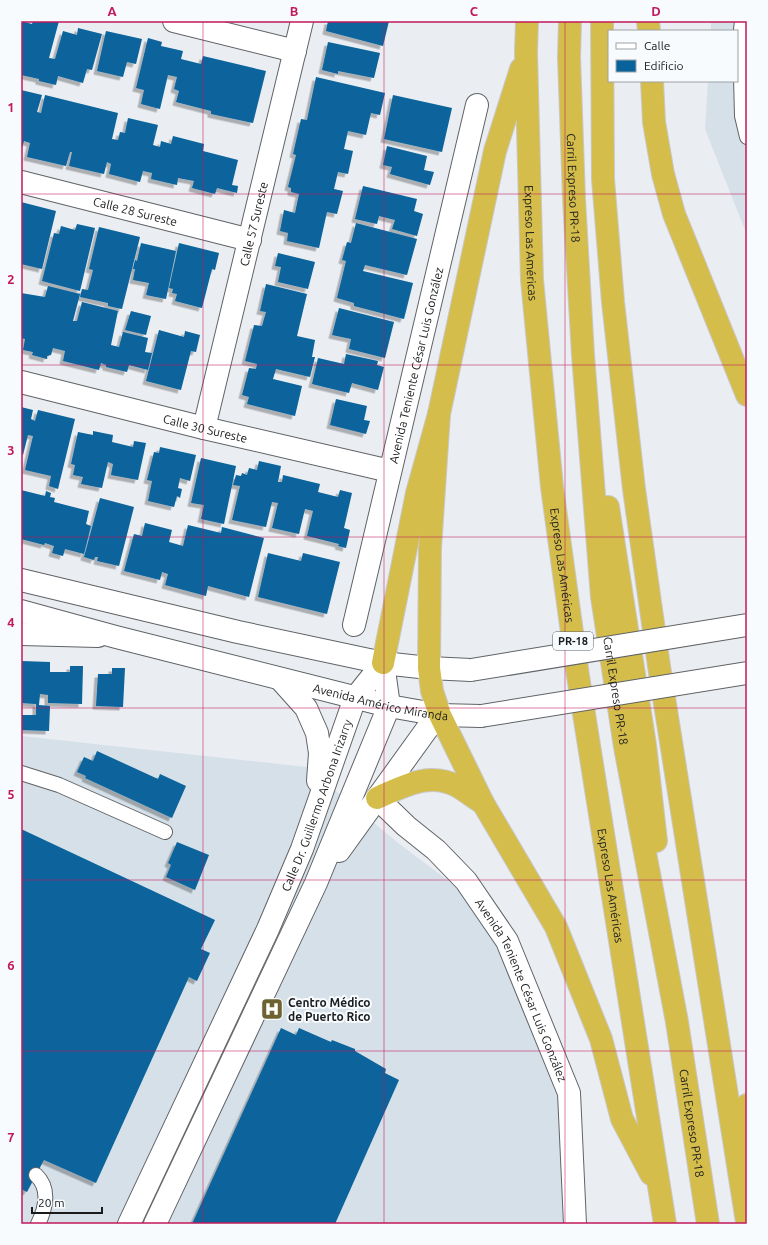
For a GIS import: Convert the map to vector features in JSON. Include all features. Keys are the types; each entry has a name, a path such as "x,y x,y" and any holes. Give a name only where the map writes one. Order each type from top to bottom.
{"highway":[{"name":"Expreso Las Américas","path":"527,21 526,52 532,280 552,486 578,676 665,1224"},
{"name":"Carril Expreso PR-18","path":"570,21 569,57 574,199 583,356 602,597 625,747 677,1022 708,1224"},
{"path":"602,21 603,179 613,302 634,490 659,666 747,1222"},
{"path":"383,663 417,493 440,414 496,151 526,52"},
{"path":"652,82 654,122 663,174 674,214 747,395"},
{"path":"440,414 430,548 429,668 432,691 440,715 483,804 556,927 601,1039 622,1119 659,1189"},
{"path":"376,798 425,779 443,781 456,786 483,804"},
{"path":"738,1165 747,1105"}],"street":[{"path":"174,21 295,51"},
{"name":"Calle 57 Sureste","path":"204,428 302,21"},
{"name":"Avenida Teniente César Luis González","path":"354,625 477,105"},
{"name":"Calle 28 Sureste","path":"21,182 250,240"},
{"name":"Calle 30 Sureste","path":"21,382 204,428 390,471"},
{"path":"21,580 238,632 383,663 429,668 471,670 747,625"},
{"name":"Avenida Américo Miranda","path":"21,611 116,637 355,698 440,715 481,716 747,673"},
{"path":"21,634 116,637"},
{"path":"383,663 389,706"},
{"name":"Calle Dr. Guillermo Arbona Irizarry","path":"129,1224 268,929 302,849 355,698 383,663"},
{"path":"280,679 306,708 317,733 320,753 316,810"},
{"name":"Calle Dr. Guillermo Arbona Irizarry","path":"155,1224 316,883 389,706"},
{"path":"316,883 376,798 427,729 440,715"},
{"name":"Avenida Teniente César Luis González","path":"376,798 406,826 436,850 466,881 507,941 569,1093 574,1224"}],"lane":[{"path":"742,21 740,38 742,116 747,137"},
{"path":"21,773 59,785 165,832"},
{"path":"36,1175 42,1180 46,1194 44,1213 38,1224"}],"shaded area":[{"path":"711,21 747,21 747,235 705,129 708,82 738,82 738,30 711,30"},
{"name":"Centro Médico de Puerto Rico","path":"21,736 307,767 398,843 454,885 486,922 561,1097 565,1224 21,1224"}],"building":[{"path":"21,21 32,24 33,21 59,21 49,58 55,59 63,31 77,35 78,28 102,34 92,70 87,69 83,83 58,76 56,85 21,75"},
{"path":"328,21 389,21 383,46 326,31"},
{"path":"106,31 142,39 136,64 127,62 123,77 97,71"},
{"path":"148,38 162,42 161,46 183,51 181,59 201,64 203,56 266,71 253,123 211,114 211,111 176,102 179,91 174,89 177,77 168,75 160,109 141,104 144,90 136,88"},
{"path":"328,42 380,53 374,78 338,71 338,74 322,70"},
{"path":"316,77 385,93 380,115 371,113 366,135 348,131 344,149 353,151 348,174 338,172 334,189 343,191 337,214 327,212 319,248 287,241 288,233 280,231 284,210 295,213 299,194 291,192 291,188 288,187 296,155 293,154 301,119 307,120"},
{"path":"21,90 42,95 37,112 41,113 45,95 118,113 112,139 118,140 120,132 125,133 128,118 158,125 153,145 160,147 161,141 171,144 173,136 204,144 203,151 238,160 232,185 238,186 237,193 217,188 215,194 192,188 194,181 178,178 177,185 151,179 152,173 143,171 140,182 109,174 111,164 107,162 104,174 69,166 72,152 70,152 66,166 27,157 30,143 24,141 21,152"},
{"path":"393,95 452,108 442,152 384,139"},
{"path":"387,146 427,156 424,170 434,172 430,185 390,174 392,167 383,165"},
{"path":"363,186 417,199 414,211 423,214 417,236 392,229 395,220 379,216 377,224 355,219"},
{"path":"21,202 56,211 42,269 21,264"},
{"path":"356,223 417,239 407,275 365,265 363,271 413,283 404,319 354,306 354,303 337,298 346,261 342,260 347,242 351,243"},
{"path":"77,224 95,228 80,291 42,281 54,233 59,234 61,226 75,230"},
{"path":"99,227 140,237 122,309 108,306 108,303 80,297 82,289 88,290 93,270 89,269"},
{"path":"141,243 176,251 166,299 146,295 149,283 133,280 135,269 133,269 135,260 137,261"},
{"path":"179,243 219,253 215,270 212,269 202,308 175,301 177,294 172,293 173,289 169,288"},
{"path":"278,253 315,262 308,289 278,282 281,267 275,266"},
{"path":"266,284 307,294 297,336 315,340 312,357 315,357 310,377 276,369 273,379 302,386 295,416 247,404 249,397 242,395 249,368 256,369 257,364 245,361 254,325 262,326 266,312 260,311"},
{"path":"48,286 80,294 73,321 77,321 82,302 118,311 111,345 119,347 123,332 148,338 145,352 152,353 148,370 129,365 127,372 106,367 106,365 101,363 99,370 63,361 65,351 53,348 51,355 47,356 47,359 32,355 33,352 23,350 25,339 21,338 21,293 45,297"},
{"path":"339,308 394,322 385,358 349,349 351,339 332,335"},
{"path":"131,311 151,316 146,335 125,330"},
{"path":"159,330 184,337 185,331 200,335 196,352 191,351 181,390 146,381"},
{"path":"346,354 378,361 377,365 384,367 378,390 352,383 349,393 312,384 318,358 344,364"},
{"path":"336,399 367,406 364,420 370,421 366,434 330,425"},
{"path":"21,407 33,410 31,419 35,421 38,410 75,419 58,489 49,486 51,476 25,470 33,436 28,435 23,455 21,454"},
{"path":"93,431 113,435 112,442 133,447 134,441 146,443 138,480 111,475 113,464 108,462 102,488 81,484 83,477 73,475 75,465 71,464 78,432 93,435"},
{"path":"160,447 196,455 190,481 180,478 178,488 182,489 180,498 177,496 174,507 148,501 152,481 147,480 154,452 159,453"},
{"path":"201,458 236,466 224,524 201,519 204,505 191,503"},
{"path":"259,461 281,466 278,482 282,482 283,475 320,484 318,492 338,497 340,490 352,493 344,528 350,530 346,548 338,546 339,544 307,536 313,511 305,509 299,534 272,528 278,503 272,502 266,527 232,520 240,486 233,485 236,475 241,476 242,473 247,475 249,468 257,470"},
{"path":"21,490 45,496 46,491 51,493 50,497 55,498 54,502 89,511 86,524 91,526 84,554 65,549 63,556 52,553 54,546 21,539"},
{"path":"100,498 134,507 119,566 97,561 98,557 95,557 94,560 84,557"},
{"path":"145,523 172,530 169,542 183,546 188,525 221,533 222,527 264,538 249,597 208,586 206,596 165,585 168,574 162,572 160,580 124,571 134,534 142,536"},
{"path":"268,553 301,561 303,553 340,562 327,614 258,597"},
{"path":"21,661 50,662 50,672 70,672 70,666 83,666 82,704 48,703 48,695 40,694 39,705 50,706 49,731 21,730 21,715 36,715 36,704 21,703"},
{"path":"112,668 125,668 123,707 96,706 98,674 112,674"},
{"path":"97,751 158,779 160,774 186,786 172,818 85,778 86,776 77,772 84,757 93,761"},
{"path":"21,829 215,920 201,949 210,953 197,981 189,977 96,1183 44,1160 27,1192 21,1189"},
{"path":"177,842 209,855 195,890 166,877 171,865 168,863"},
{"path":"281,1028 296,1035 299,1028 331,1042 332,1040 355,1049 355,1051 386,1069 385,1073 399,1080 335,1224 192,1224"}],"place":[{"name":"Centro Médico de Puerto Rico","path":"272,1009"}]}
